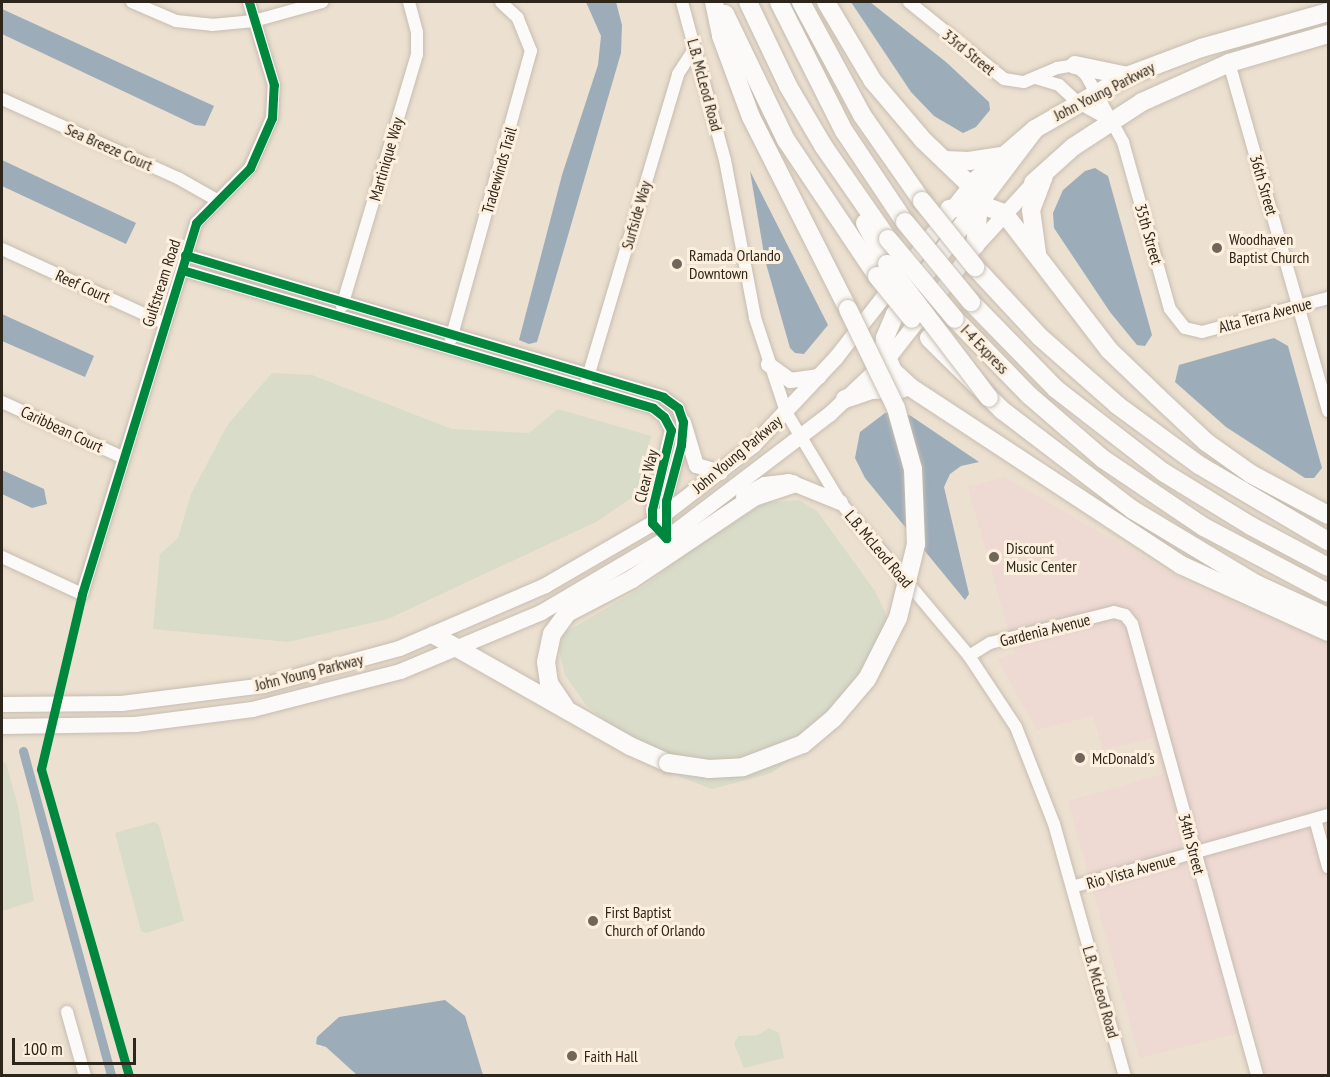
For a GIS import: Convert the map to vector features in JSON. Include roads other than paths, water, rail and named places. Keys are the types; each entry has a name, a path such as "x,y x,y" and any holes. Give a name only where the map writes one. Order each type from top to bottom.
{"highway":[{"path":"434,635 565,707 630,746 668,763 709,768 743,767 803,744 823,729 858,691 883,652 898,618 915,552 913,469 896,408 751,117 721,36 714,2"},
{"path":"719,2 786,140 929,338 989,398 1133,510 1256,584 1329,617"},
{"name":"I-4 Express","path":"748,2 782,76 824,147 888,239 955,319 1030,396 1103,459 1204,528 1329,593"},
{"name":"I-4 Express","path":"779,2 844,131 905,222 971,302 1056,389 1163,472 1251,526 1329,567"},
{"path":"801,2 862,115 922,201 975,267 1040,337 1117,405 1199,465 1329,541"},
{"path":"826,2 873,81 944,160 970,185 979,204 975,246"},
{"name":"John Young Parkway","path":"970,185 1035,129 1077,102 1127,76 1201,48 1329,12"},
{"name":"John Young Parkway","path":"1033,183 1049,166 1111,121 1174,86 1229,63 1329,34"},
{"path":"1075,65 1127,76"},
{"path":"1035,129 895,314 885,338 887,359 900,378 923,395 1181,565 1329,632"},
{"path":"824,147 882,270 989,398"},
{"path":"944,160 1002,156"},
{"path":"1039,261 1031,210 1049,166"},
{"path":"949,209 979,204 1004,213 1109,350 1206,442 1251,474 1329,515"},
{"path":"845,399 884,388 923,395"},
{"path":"565,707 549,683 546,662 552,634 567,613 632,579 754,496 793,484"}],"main road":[{"name":"John Young Parkway","path":"2,726 124,724 252,709 364,682 460,649 577,593 666,538 799,439 845,399 887,359 975,246 1033,183"},
{"name":"John Young Parkway","path":"2,704 121,703 227,691 355,662 434,635 545,585 652,523 720,472 786,412 819,376 970,185"},
{"path":"768,364 790,380 819,376"},
{"path":"683,422 696,465 720,472"},
{"path":"697,515 716,514 764,484 778,481 793,484 840,502"}],"street":[{"path":"132,2 176,21 212,25 254,21 322,2"},
{"name":"Gulfstream Road","path":"2,557 82,594 122,457 196,223 215,199 250,168 272,118 274,85 249,2"},
{"name":"Martinique Way","path":"338,315 417,54 417,32 409,2"},
{"name":"Tradewinds Trail","path":"451,340 531,51 518,18 501,2"},
{"name":"L.B. McLeod Road","path":"682,2 725,160 755,318 768,364 786,412 799,439 840,502 969,656 1006,710 1030,757 1072,887 1125,1076"},
{"name":"33rd Street","path":"909,2 992,72 1013,82 1036,78 1056,68 1075,65"},
{"name":"Surfside Way","path":"585,387 678,74 695,48"},
{"name":"36th Street","path":"1229,63 1329,411"},
{"path":"1075,65 1096,92 1111,121"},
{"name":"33rd Street","path":"1036,78 1059,85 1077,102 1111,121"},
{"name":"Sea Breeze Court","path":"2,99 178,178 215,199"},
{"name":"35th Street","path":"1111,121 1123,142 1170,309 1185,328 1202,332"},
{"name":"Reef Court","path":"2,249 164,323"},
{"name":"Clear Way","path":"185,255 344,301 585,387 653,408 668,422 671,440 652,523 666,538"},
{"name":"Clear Way","path":"182,270 338,315 589,374 663,397 678,408 683,422 681,445 664,513 666,538"},
{"name":"Alta Terra Avenue","path":"1202,332 1329,298"},
{"name":"Caribbean Court","path":"2,402 122,457"},
{"name":"Gardenia Avenue","path":"969,656 990,643 1114,612 1125,615"},
{"name":"34th Street","path":"1125,615 1132,624 1257,1076"},
{"name":"Rio Vista Avenue","path":"1072,887 1329,815"},
{"path":"1315,819 1329,867"},
{"path":"67,1012 85,1076"}],"water":[{"path":"586,2 616,2 622,25 621,53 537,342 529,344 519,340 562,175 598,65 601,36"},
{"path":"851,2 870,2 946,62 989,102 990,110 976,127 963,133 934,116 911,92"},
{"path":"2,9 214,106 205,126 195,125 2,34"},
{"path":"2,160 136,223 126,244 2,186"},
{"path":"1095,168 1108,176 1152,335 1145,346 1137,345 1110,312 1054,228 1053,213 1063,190 1085,171"},
{"path":"750,171 828,325 804,354 795,353 790,348 765,260"},
{"path":"2,314 94,356 85,377 2,341"},
{"path":"1274,338 1288,346 1322,468 1314,478 1305,478 1226,427 1175,382 1179,365"},
{"path":"898,411 911,416 979,462 961,466 950,474 944,487 969,594 965,600 865,478 855,458 860,432 885,413"},
{"path":"2,470 44,489 47,504 32,508 2,494"},
{"path":"445,1000 465,1016 483,1075 357,1075 326,1047 316,1044 317,1037 339,1017"}],"waterway":[{"path":"23,751 111,1076"}],"place":[{"name":"Woodhaven Baptist Church","path":"1217,248"},
{"name":"Ramada Orlando Downtown","path":"677,264"},
{"name":"Discount Music Center","path":"994,557"},
{"name":"McDonald's","path":"1080,758"},
{"name":"First Baptist Church of Orlando","path":"593,921"},
{"name":"Faith Hall","path":"572,1056"}]}
